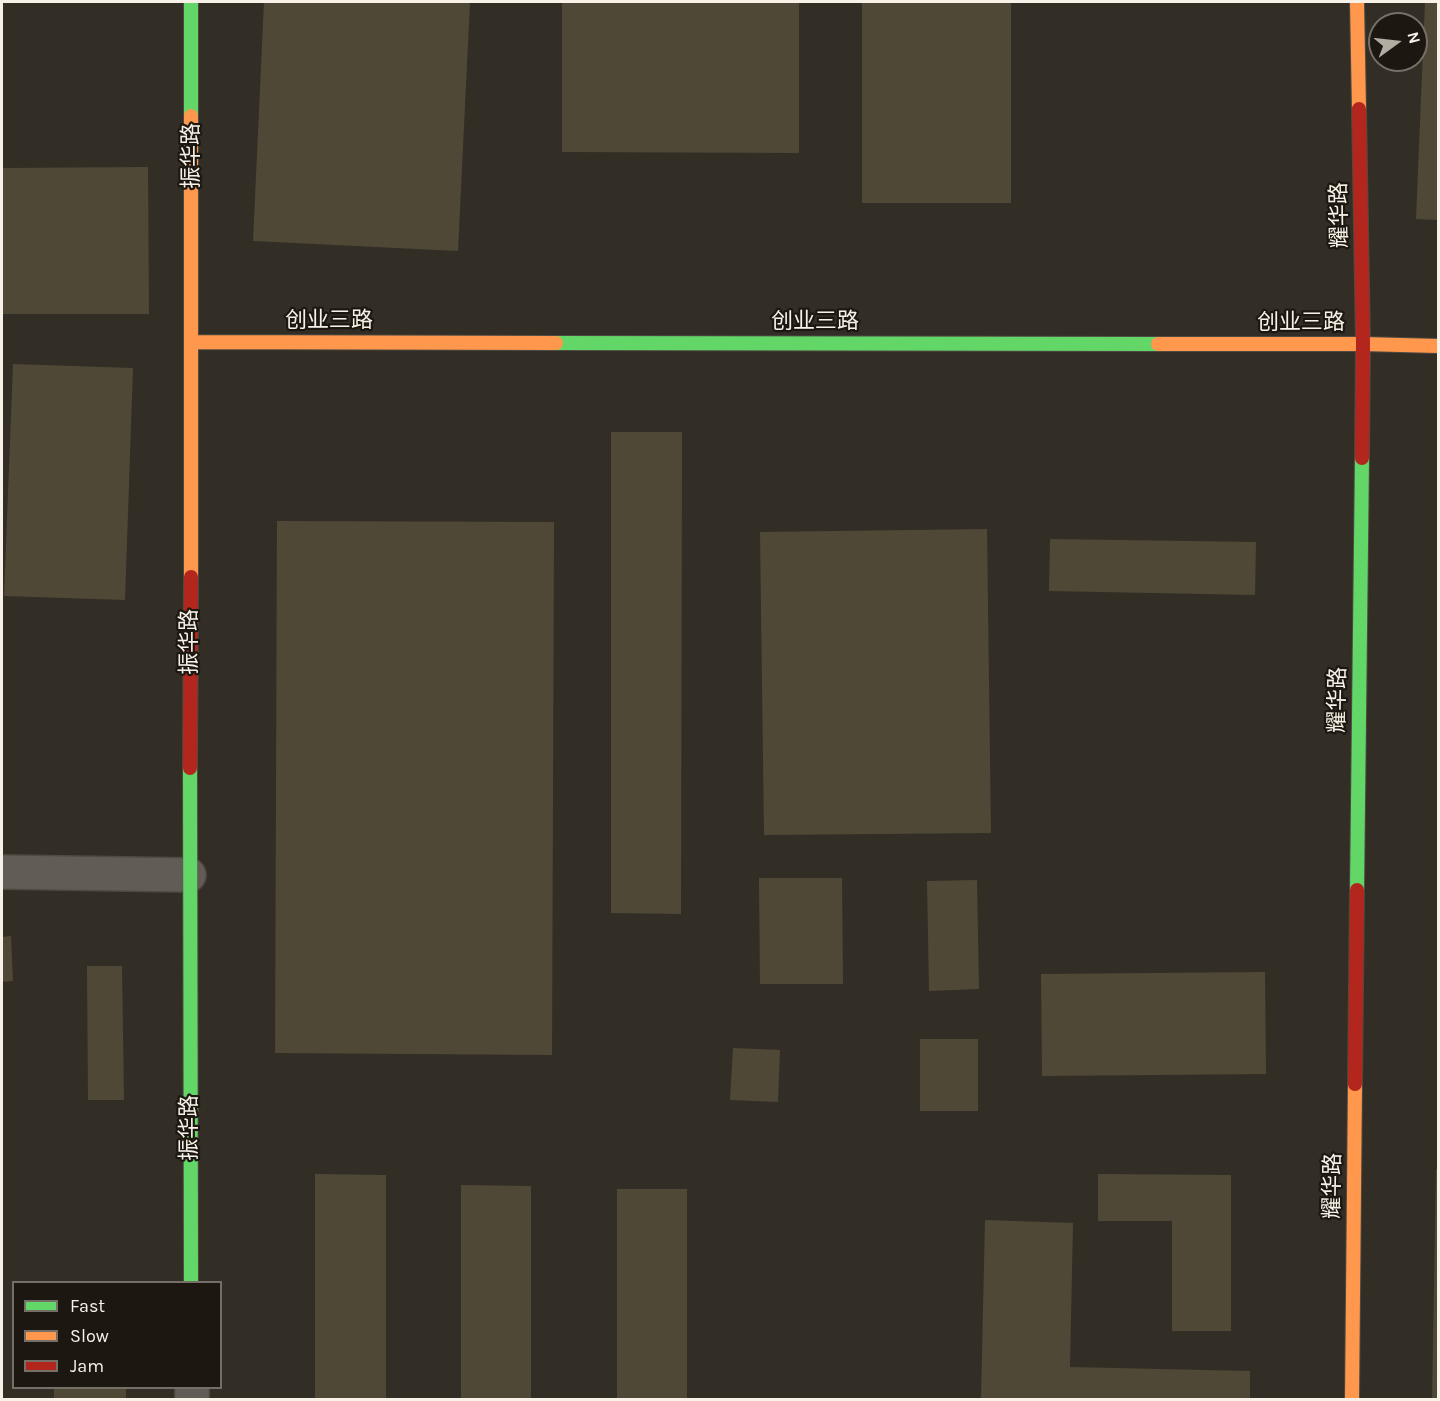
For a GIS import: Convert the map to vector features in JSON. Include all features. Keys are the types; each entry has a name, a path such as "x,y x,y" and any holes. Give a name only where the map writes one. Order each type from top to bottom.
{"street":[{"name":"振华路","path":"191,2 189,875 191,1281"},
{"name":"耀华路","path":"1352,1400 1363,344 1357,2"},
{"name":"创业三路","path":"192,342 1438,346"},
{"path":"2,872 189,875"}],"building":[{"path":"264,2 470,2 458,251 253,241"},
{"path":"562,2 799,2 799,153 562,152"},
{"path":"862,2 1011,2 1011,203 862,203"},
{"path":"1425,2 1438,2 1438,220 1416,219 1422,72 1428,72 1428,12 1425,12"},
{"path":"148,167 149,314 2,314 2,168"},
{"path":"13,364 133,368 125,600 4,596"},
{"path":"611,432 682,432 681,914 611,913"},
{"path":"277,521 554,522 552,1055 275,1053"},
{"path":"987,529 991,833 764,835 760,532"},
{"path":"1050,539 1256,542 1255,595 1049,591"},
{"path":"759,878 842,878 843,984 760,984"},
{"path":"977,880 979,989 929,991 927,881"},
{"path":"11,936 13,981 2,982 2,937"},
{"path":"87,966 122,966 124,1100 88,1100"},
{"path":"1265,972 1266,1074 1042,1076 1041,974"},
{"path":"920,1039 978,1039 978,1111 920,1111"},
{"path":"733,1048 780,1050 778,1102 730,1100"},
{"path":"1436,1169 1438,1169 1438,1400 1432,1400"},
{"path":"315,1174 386,1175 386,1400 315,1400"},
{"path":"1098,1174 1231,1175 1231,1331 1172,1331 1172,1221 1098,1221"},
{"path":"461,1185 531,1186 531,1400 461,1400"},
{"path":"617,1189 687,1189 687,1400 617,1400"},
{"path":"985,1220 1073,1223 1070,1367 1250,1371 1250,1400 981,1400"},
{"path":"54,1389 126,1389 126,1400 54,1400"}],"traffic: fast":[{"path":"191,2 191,116"},
{"path":"556,343 1158,344"},
{"path":"1357,890 1362,458"},
{"path":"190,768 191,1281"}],"traffic: slow":[{"path":"1357,2 1359,109"},
{"path":"191,116 191,577"},
{"path":"192,342 556,343"},
{"path":"1158,344 1438,346"},
{"path":"1352,1400 1355,1084"}],"traffic: jam":[{"path":"1359,109 1363,344 1362,458"},
{"path":"190,768 191,577"},
{"path":"1355,1084 1357,890"}]}
